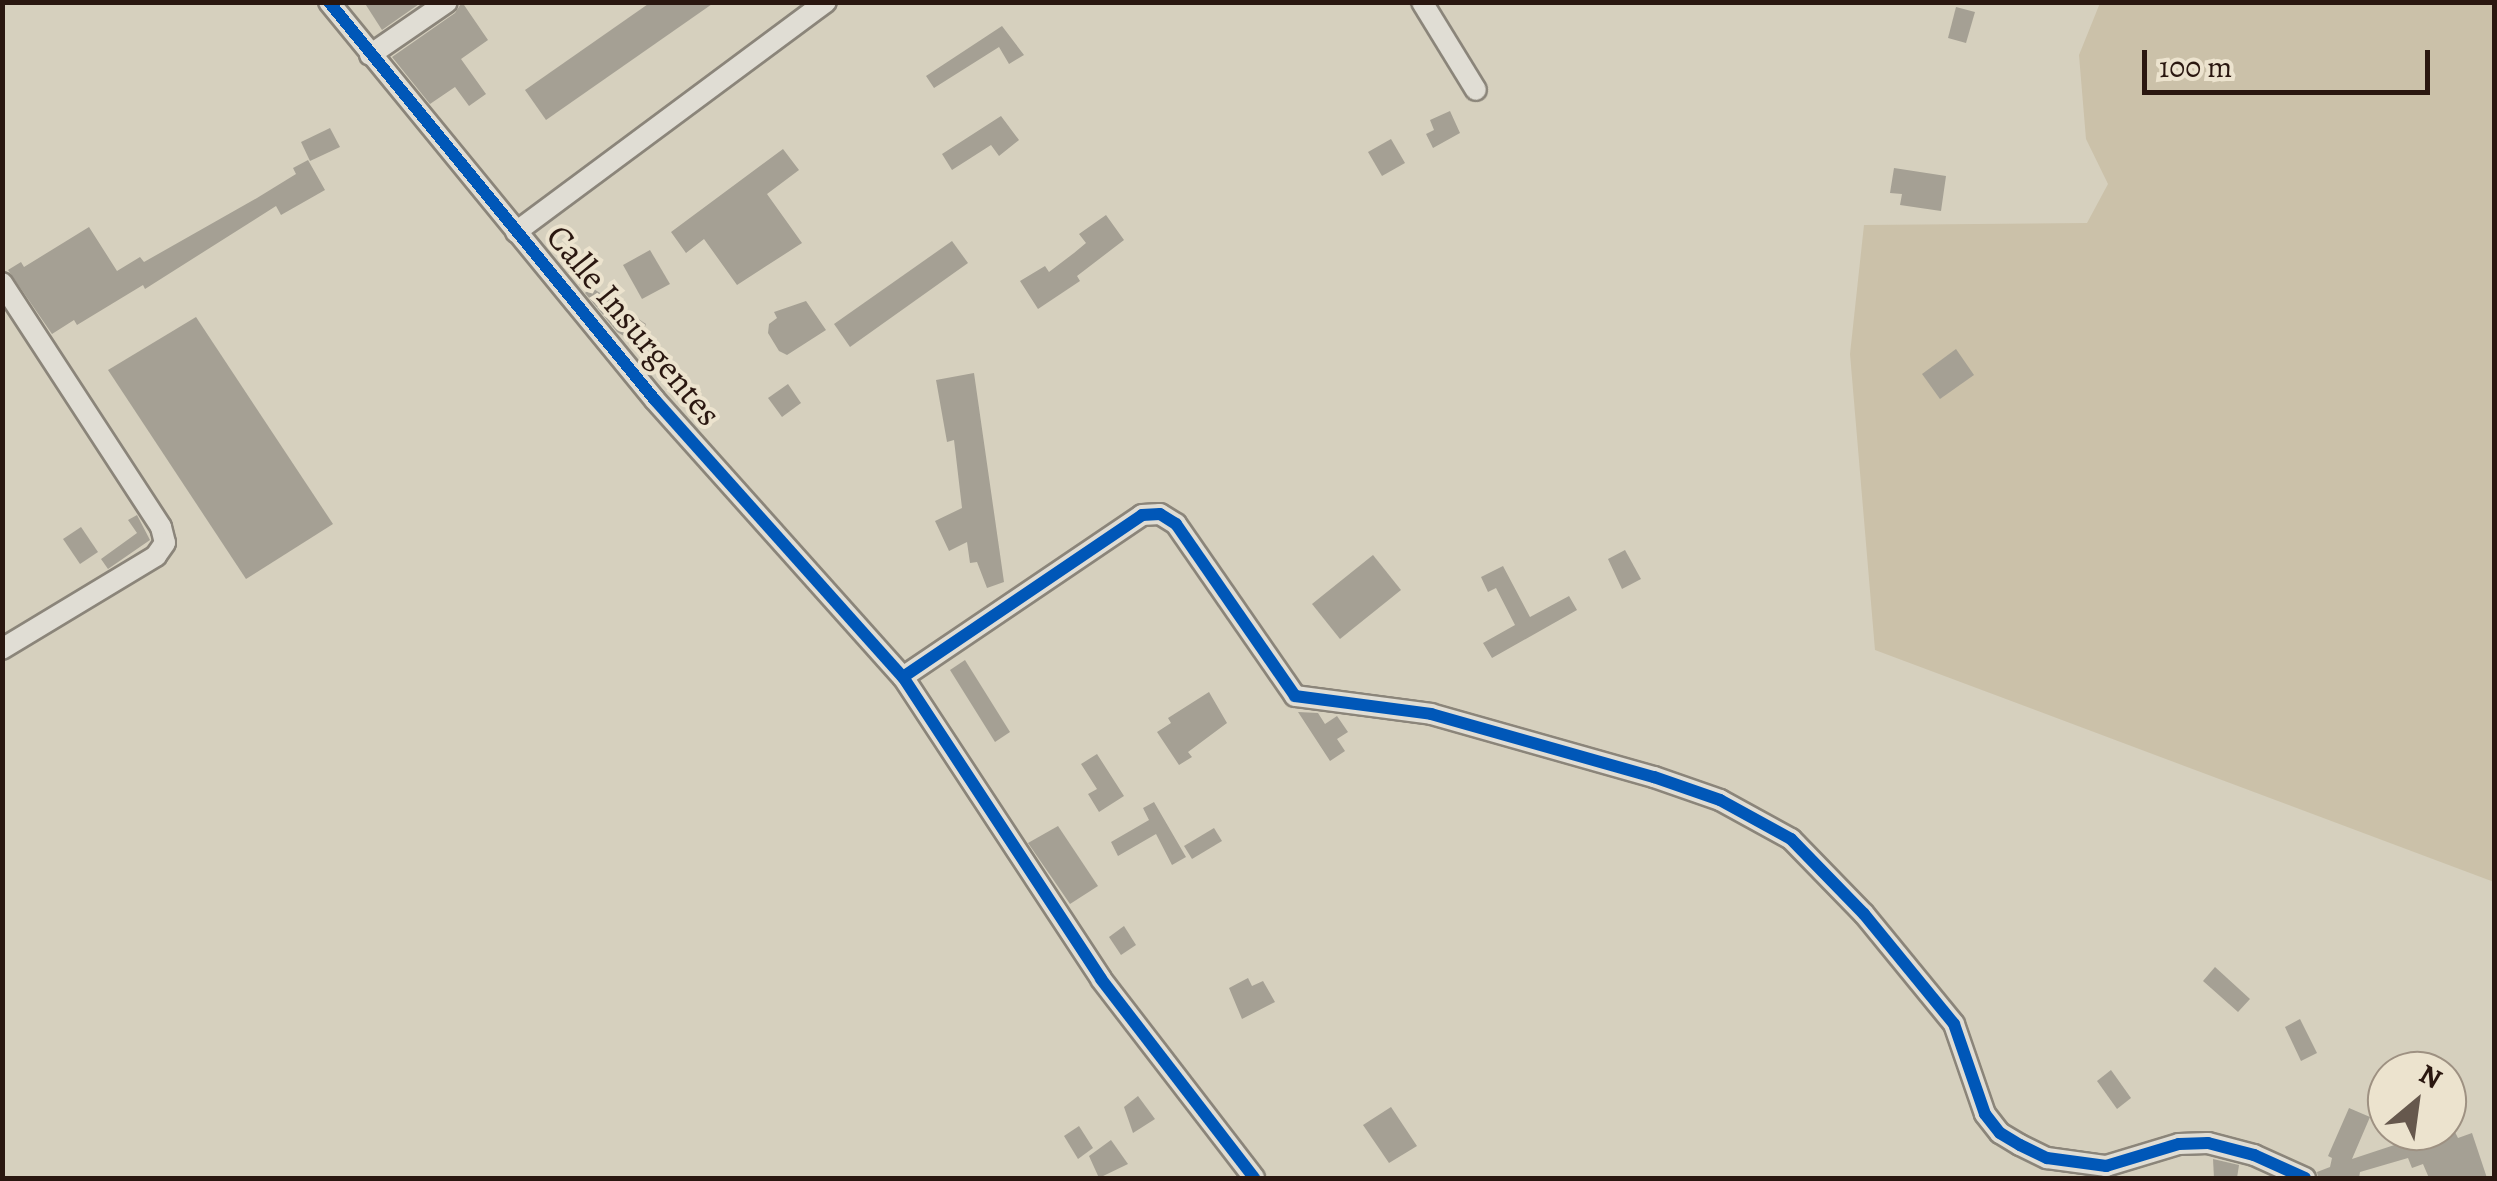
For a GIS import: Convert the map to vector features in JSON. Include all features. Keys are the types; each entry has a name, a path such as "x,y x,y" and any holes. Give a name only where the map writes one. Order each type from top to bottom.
{"street":[{"name":"Calle Insurgentes","path":"330,2 370,56 655,400 902,677 1101,979 1254,1178"},
{"path":"370,56 447,2"},
{"path":"516,232 826,2"},
{"path":"1422,2 1476,90"},
{"path":"2,284 161,527 165,543 156,556 2,649"},
{"path":"902,677 1142,514 1160,514 1176,524 1295,696 1431,714 1636,772 1720,800 1790,839 1864,914 1954,1024 1985,1114 2000,1133 2020,1145 2072,1164 2106,1166 2179,1144 2208,1143 2254,1155 2305,1178"}],"shaded area":[{"path":"2100,3 2494,3 2494,882 1875,650 1850,354 1864,225 2087,223 2108,184 2086,139 2079,55"}],"building":[{"path":"364,2 422,2 382,30"},
{"path":"462,2 488,40 461,59 486,94 469,106 455,87 430,104 392,57 455,13"},
{"path":"651,2 715,2 546,120 525,90"},
{"path":"1956,7 1975,12 1966,43 1948,38"},
{"path":"1002,26 1024,55 1009,64 999,47 934,88 926,76"},
{"path":"1450,111 1460,133 1433,148 1426,134 1434,130 1430,120"},
{"path":"1001,116 1019,140 999,156 991,145 952,170 942,154"},
{"path":"330,128 340,147 310,161 301,142"},
{"path":"1391,139 1405,163 1382,176 1368,152"},
{"path":"783,149 799,170 767,194 802,243 737,285 704,239 686,253 671,232"},
{"path":"308,160 325,190 281,215 276,206 145,289 143,285 77,325 74,320 52,334 8,270 21,262 24,267 89,227 117,271 140,257 144,262 296,174 293,168"},
{"path":"1894,168 1946,176 1941,211 1900,205 1902,194 1890,193"},
{"path":"1106,215 1124,240 1077,276 1080,281 1038,309 1020,281 1045,266 1049,272 1074,253 1086,243 1079,234"},
{"path":"952,241 968,263 850,347 834,324"},
{"path":"650,250 670,284 642,299 623,265"},
{"path":"591,287 646,324 638,344 617,332 585,293"},
{"path":"806,301 826,330 787,355 779,351 768,333 769,324 777,318 774,312"},
{"path":"196,317 333,524 246,579 108,370"},
{"path":"1956,349 1974,375 1940,399 1922,374"},
{"path":"974,373 1004,582 987,588 977,562 970,563 967,542 949,551 935,521 962,508 954,440 947,442 936,380"},
{"path":"788,384 801,403 782,417 768,398"},
{"path":"137,515 150,540 108,569 101,559 137,533 128,520"},
{"path":"81,527 98,552 80,564 63,539"},
{"path":"1625,550 1641,579 1622,589 1608,559"},
{"path":"1373,555 1401,590 1340,639 1312,604"},
{"path":"1503,566 1530,617 1569,596 1577,610 1492,658 1483,643 1515,625 1496,588 1488,592 1481,577"},
{"path":"965,660 1010,732 995,742 950,670"},
{"path":"1209,692 1227,723 1188,752 1192,757 1179,765 1157,732 1171,723 1168,718"},
{"path":"1298,712 1318,713 1325,724 1337,716 1348,732 1337,739 1345,751 1330,761"},
{"path":"1097,754 1124,796 1099,812 1088,794 1097,789 1081,764"},
{"path":"1154,802 1186,857 1172,865 1156,834 1118,856 1111,842 1149,820 1143,808"},
{"path":"1058,826 1098,886 1070,904 1028,843"},
{"path":"1214,828 1222,841 1192,859 1184,846"},
{"path":"1124,926 1136,945 1121,955 1109,937"},
{"path":"2215,967 2250,999 2238,1012 2203,981"},
{"path":"1248,978 1252,986 1263,981 1275,1002 1242,1019 1229,988"},
{"path":"2300,1019 2317,1053 2301,1061 2285,1027"},
{"path":"2111,1070 2131,1098 2117,1109 2097,1081"},
{"path":"1138,1096 1155,1119 1133,1133 1124,1107"},
{"path":"1391,1107 1417,1146 1389,1163 1363,1125"},
{"path":"2349,1108 2367,1116 2352,1159 2376,1151 2467,1151 2467,1135 2472,1133 2487,1178 2429,1178 2423,1164 2412,1168 2408,1158 2360,1172 2359,1178 2318,1178 2317,1172 2330,1167 2332,1158 2328,1156"},
{"path":"1079,1126 1093,1148 1078,1159 1064,1136"},
{"path":"1111,1140 1128,1164 1099,1178 1089,1156"},
{"path":"2213,1159 2239,1165 2237,1178 2214,1178"}],"cycle path":[{"path":"329,2 655,400 903,677 1101,979 1254,1178"},
{"path":"903,677 1142,515 1160,514 1176,524 1295,696 1431,714 1654,777 1720,800 1791,839 1864,914 1954,1024 1985,1114 2000,1133 2020,1145 2047,1158 2106,1166 2179,1144 2208,1143 2254,1155 2305,1178"}]}
